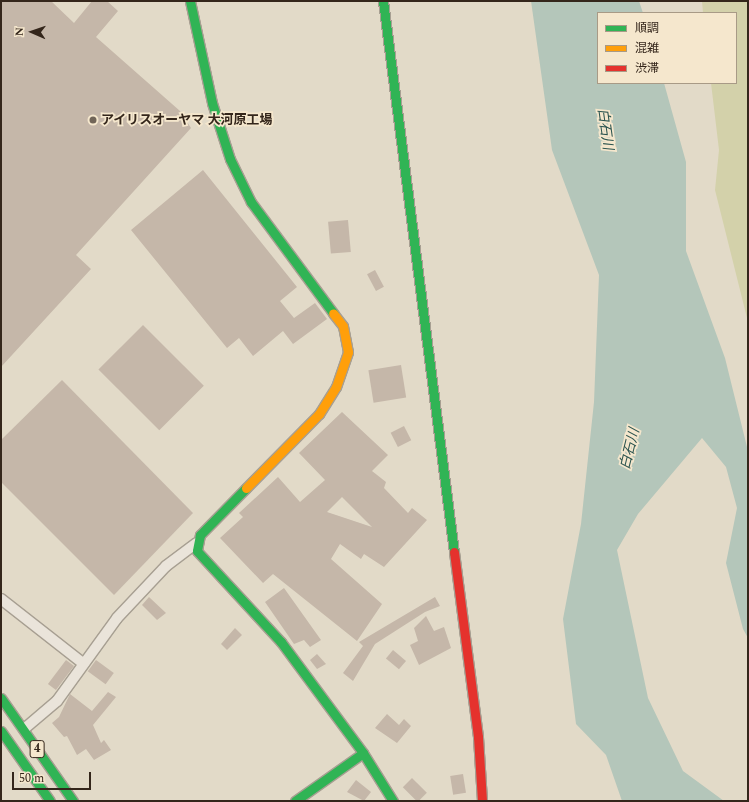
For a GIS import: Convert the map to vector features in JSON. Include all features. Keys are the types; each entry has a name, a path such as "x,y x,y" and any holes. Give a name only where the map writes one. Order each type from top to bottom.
{"main road":[{"path":"190,1 212,103 230,159 252,202 343,326 348,352 336,387 319,414 200,535 196,543 197,551 281,642 363,753 394,801"},
{"path":"383,1 478,737 482,801"},
{"name":"4","path":"1,698 73,801"},
{"name":"4","path":"1,730 5,743 50,801"},
{"path":"295,801 363,753"}],"street":[{"path":"24,729 57,701 117,618 166,566 196,543"},
{"path":"1,598 84,664"}],"shaded area":[{"path":"702,1 748,1 748,322 715,190 719,150 711,84 737,84 737,12 703,12"}],"water":[{"name":"白石川","path":"531,1 639,1 643,12 597,12 597,84 664,84 686,162 686,251 725,358 748,451 748,638 743,629 726,563 737,508 726,467 702,438 638,514 617,550 648,698 683,771 724,801 622,801 606,755 576,724 563,619 581,524 594,402 599,275 552,150"}],"building":[{"name":"アイリスオーヤマ 大河原工場","path":"1,1 51,1 74,23 92,1 107,1 118,11 96,37 180,111 191,128 76,255 91,269 1,367"},
{"path":"203,170 297,287 280,301 294,318 315,303 327,319 293,344 283,331 253,356 239,338 227,348 131,230"},
{"path":"348,220 351,252 331,254 328,222"},
{"path":"375,270 384,287 376,291 367,274"},
{"path":"143,325 204,386 159,430 98,370"},
{"path":"401,365 406,398 374,403 368,370"},
{"path":"62,380 193,513 114,595 1,482 1,440"},
{"path":"342,412 388,455 372,471 386,482 384,488 408,513 412,508 427,520 384,567 364,554 361,559 340,544 331,559 382,604 357,641 273,574 263,583 220,538 243,517 239,513 278,477 300,502 325,480 299,453","holes":["342,497 372,527 327,512"]},
{"path":"404,426 411,440 398,447 391,433"},
{"path":"284,588 321,640 310,647 304,640 294,644 265,602"},
{"path":"149,597 166,613 157,620 142,605"},
{"path":"435,597 440,606 425,612 375,644 353,681 343,673 363,646 359,642"},
{"path":"426,616 434,631 444,627 451,648 419,665 410,645 418,641 414,628"},
{"path":"235,628 242,635 227,650 221,644"},
{"path":"393,650 406,661 399,669 386,658"},
{"path":"317,654 326,664 317,669 310,660"},
{"path":"66,660 74,666 56,690 48,684"},
{"path":"96,660 114,673 106,684 88,671"},
{"path":"108,692 116,697 93,725 101,743 104,740 111,750 94,760 86,749 77,755 67,736 64,737 52,723 59,717 70,694 92,711"},
{"path":"387,714 399,725 404,719 411,726 397,743 375,728"},
{"path":"463,774 466,793 453,795 450,776"},
{"path":"412,778 427,793 419,801 417,801 403,787"},
{"path":"356,780 371,792 364,801 347,792"}],"traffic: fast":[{"path":"190,1 212,103 230,159 251,202 333,313"},
{"path":"383,1 454,552"},
{"path":"246,488 200,535 197,551 281,642 363,753 393,801"},
{"path":"1,698 73,801"},
{"path":"1,731 50,801"},
{"path":"295,801 363,753"}],"traffic: slow":[{"path":"246,488 319,414 336,387 348,352 343,326 333,313"}],"traffic: jam":[{"path":"454,552 478,737 482,801"}],"place":[{"name":"アイリスオーヤマ 大河原工場","path":"93,120"}]}
